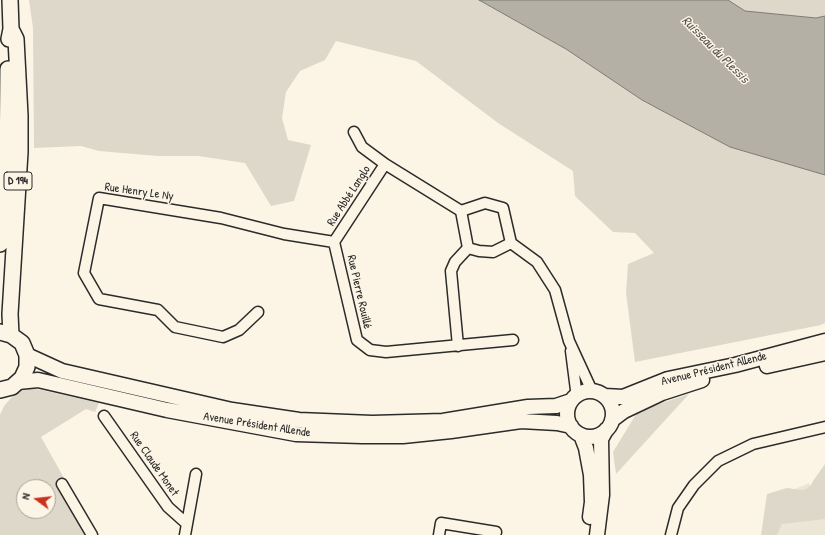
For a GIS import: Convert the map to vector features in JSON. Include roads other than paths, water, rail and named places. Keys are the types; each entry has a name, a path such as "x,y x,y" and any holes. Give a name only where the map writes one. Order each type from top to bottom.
{"main road":[{"name":"D 194","path":"0,244 8,175 9,39 11,29 10,0"},
{"name":"D 194","path":"6,334 10,314 20,152 20,116 16,39 11,29"},
{"path":"0,390 12,387 22,378 27,368 27,355 22,343 6,334"},
{"name":"Avenue Président Allende","path":"598,393 623,397 668,379 735,365 825,341"},
{"name":"Avenue Président Allende","path":"609,425 624,411 662,393 689,384 825,353"},
{"name":"Avenue Président Allende","path":"27,355 62,371 232,410 299,420 372,423 443,421 528,407 556,406 573,399"},
{"name":"Avenue Président Allende","path":"18,382 38,380 168,410 296,434 403,436 521,421 557,423 576,431"},
{"path":"587,535 592,502 591,474 586,448 568,420 567,412 573,399 585,391 598,393 610,402 612,408 609,425 601,439 602,495 597,535"},
{"path":"576,431 592,437 599,435 609,425"}],"street":[{"name":"Rue Abbé Langlo","path":"354,132 362,147 385,164 461,211"},
{"name":"Rue Abbé Langlo","path":"334,242 385,164"},
{"name":"Rue Henry Le Ny","path":"258,312 239,330 223,337 175,327 158,310 99,298 84,273 99,198 221,218 284,234 334,242"},
{"path":"468,248 461,211 485,203 503,208 511,243 537,262 555,290 570,341 576,390 573,399"},
{"name":"Rue Pierre Rouillé","path":"334,242 357,340 370,350 386,352 513,340"},
{"path":"468,248 479,251 493,252 511,243"},
{"path":"458,346 451,271 455,262 468,248"},
{"path":"570,341 598,393"},
{"name":"Rue Claude Monet","path":"104,416 168,507 187,524"},
{"path":"671,535 678,508 694,486 718,461 753,444 825,427"},
{"path":"185,535 196,474"},
{"path":"62,484 92,535"},
{"path":"439,535 441,523 496,532 495,535"}],"water":[{"name":"Ruisseau du Plessis","path":"479,0 728,0 745,11 816,18 825,16 825,175 730,147 642,100 566,49"}]}
